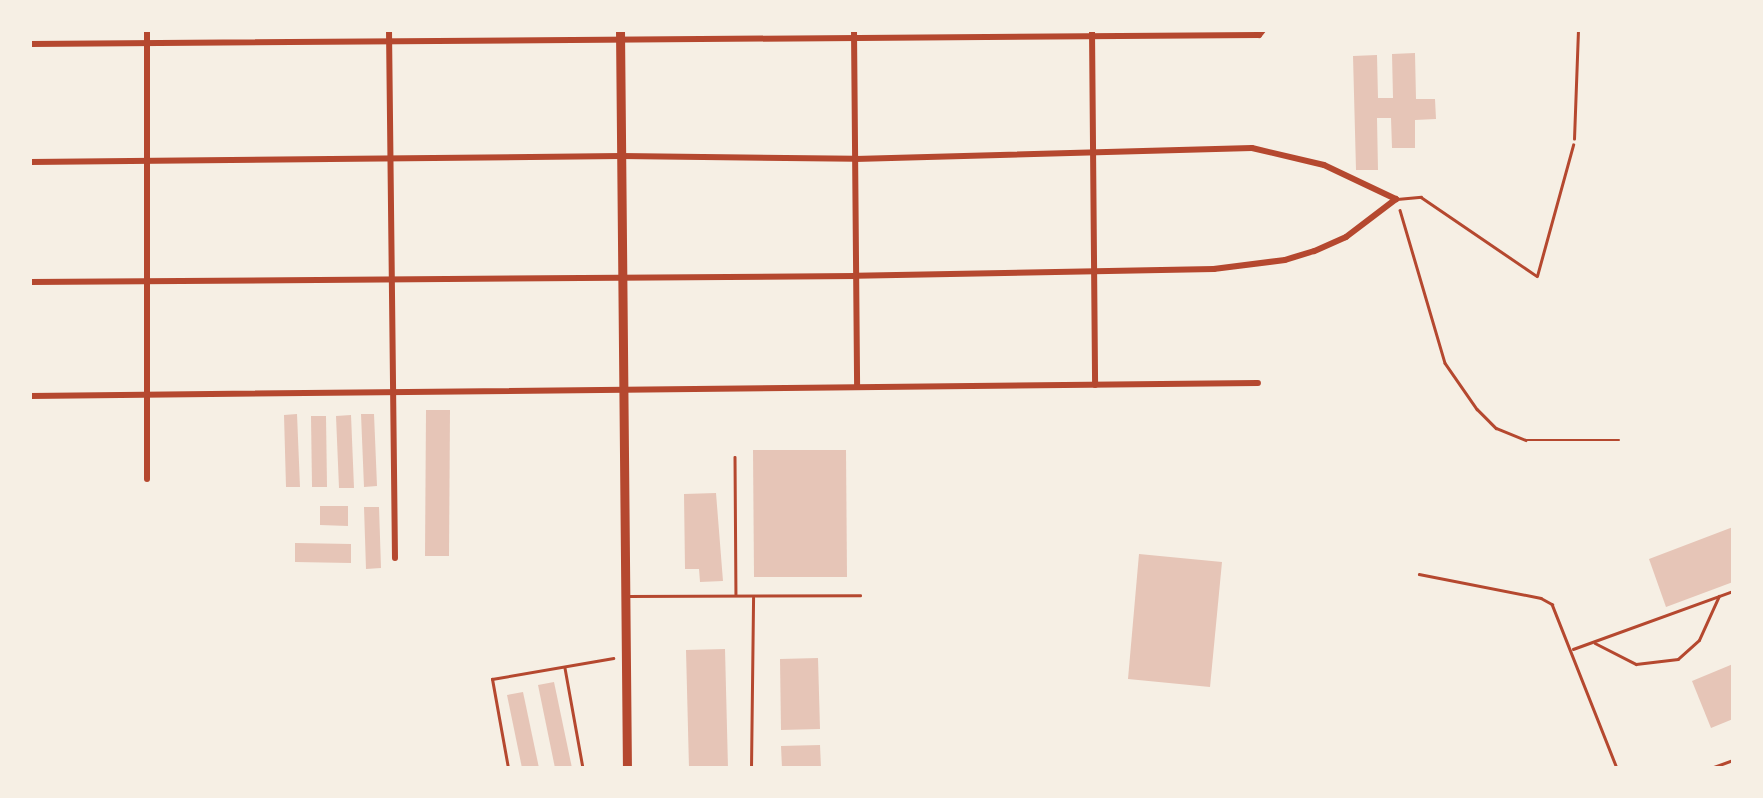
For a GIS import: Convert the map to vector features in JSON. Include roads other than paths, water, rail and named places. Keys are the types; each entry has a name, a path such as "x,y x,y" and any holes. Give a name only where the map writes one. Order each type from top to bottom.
{"main road":[{"path":"620,35 627,768"}],"street":[{"path":"146,30 147,479"},
{"path":"389,30 395,558"},
{"path":"30,44 390,42 620,35 1261,32"},
{"path":"1092,33 1095,385"},
{"path":"854,34 857,387"},
{"path":"30,162 621,156 856,158 1273,150 1324,165 1396,199 1346,237 1285,260 1214,268 856,276 30,282"},
{"path":"30,396 1258,383"}],"lane":[{"path":"1396,199 1421,198 1538,276 1573,145"},
{"path":"736,457 736,596"},
{"path":"1418,574 1546,600 1571,650 1617,768"},
{"path":"1571,650 1733,591"},
{"path":"626,596 860,595"},
{"path":"751,768 753,596"},
{"path":"1593,642 1636,664 1678,659 1700,640 1720,596"},
{"path":"1712,768 1733,760"}]}
